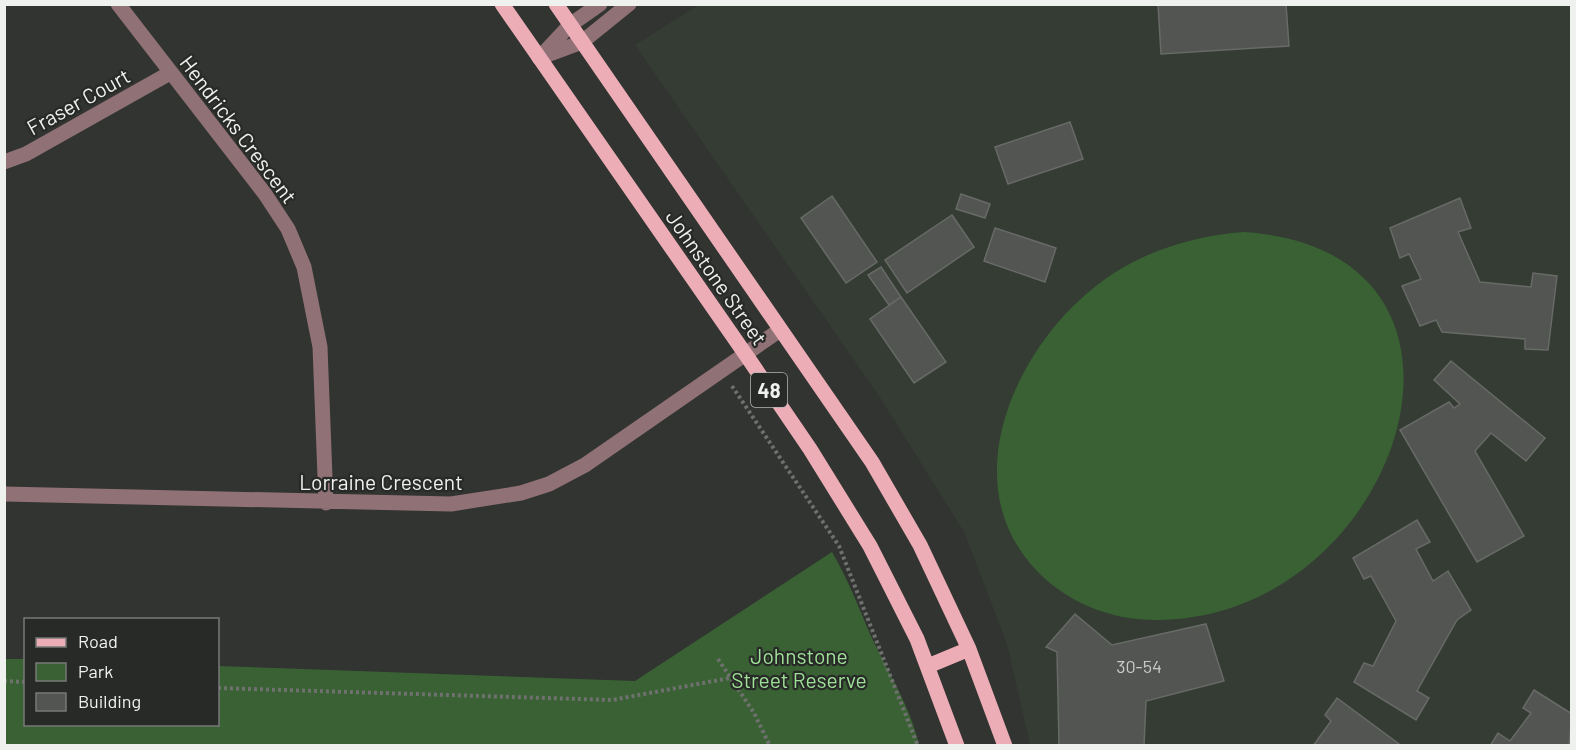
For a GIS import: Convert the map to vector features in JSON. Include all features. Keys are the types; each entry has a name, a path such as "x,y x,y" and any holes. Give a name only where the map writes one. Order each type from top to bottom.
{"main road":[{"name":"Johnstone Street","path":"502,4 810,449 870,546 928,666 957,746"},
{"name":"Johnstone Street","path":"556,4 878,473 920,545 969,649 1005,746"},
{"path":"928,666 969,649"}],"street":[{"name":"Hendricks Crescent","path":"117,4 266,194 288,229 304,267 320,347 326,503"},
{"path":"539,58 570,25 600,4"},
{"path":"539,58 582,42 629,4"},
{"name":"Fraser Court","path":"4,162 26,154 170,73"},
{"name":"Lorraine Crescent","path":"4,494 450,504 521,493 585,465 780,330"}],"path":[{"path":"722,372 839,546 918,746"},
{"path":"718,659 754,712 770,746"},
{"path":"219,687 612,700 730,678"},
{"path":"4,681 24,682"}],"shaded area":[{"path":"700,4 1571,5 1571,745 1030,745 1007,644 964,532 881,399 635,45"}],"green space":[{"path":"1243,232 1332,255 1384,303 1403,368 1394,440 1359,511 1302,570 1227,609 1137,619 1109,614 1082,604 1047,581 1037,571 1011,534 999,494 998,452 1008,410 1026,369 1051,332 1081,299 1114,273 1160,250 1192,240"},
{"name":"Johnstone Street Reserve","path":"832,552 910,716 919,745 5,745 5,659 24,659 24,726 219,726 219,666 635,681"}],"building":[{"path":"1158,4 1286,4 1289,46 1161,54"},
{"path":"1070,122 1083,159 1008,184 995,147"},
{"path":"961,194 990,204 985,218 956,209"},
{"path":"832,196 877,262 846,283 801,218"},
{"path":"1460,198 1471,228 1458,232 1480,282 1531,287 1533,273 1557,276 1548,350 1525,349 1525,339 1442,332 1436,320 1420,326 1402,286 1421,279 1409,254 1400,258 1390,228"},
{"path":"952,215 974,247 907,293 885,260"},
{"path":"995,228 1056,248 1045,282 984,261"},
{"path":"881,267 901,297 889,305 868,275"},
{"path":"901,297 946,362 914,383 870,319"},
{"path":"1451,361 1545,438 1526,461 1491,433 1475,451 1524,536 1477,562 1400,430 1449,402 1454,408 1460,404 1434,380"},
{"path":"1417,520 1430,542 1416,549 1433,581 1448,571 1471,610 1457,620 1417,691 1429,698 1416,720 1354,682 1364,663 1373,666 1396,621 1371,576 1364,579 1353,558"},
{"path":"1075,614 1112,645 1206,624 1224,681 1146,701 1144,746 1059,746 1057,652 1046,647"},
{"path":"1534,690 1572,714 1569,746 1490,746 1498,733 1510,741 1531,713 1523,708"},
{"path":"1337,698 1399,744 1398,746 1313,746 1331,721 1325,715"}]}
